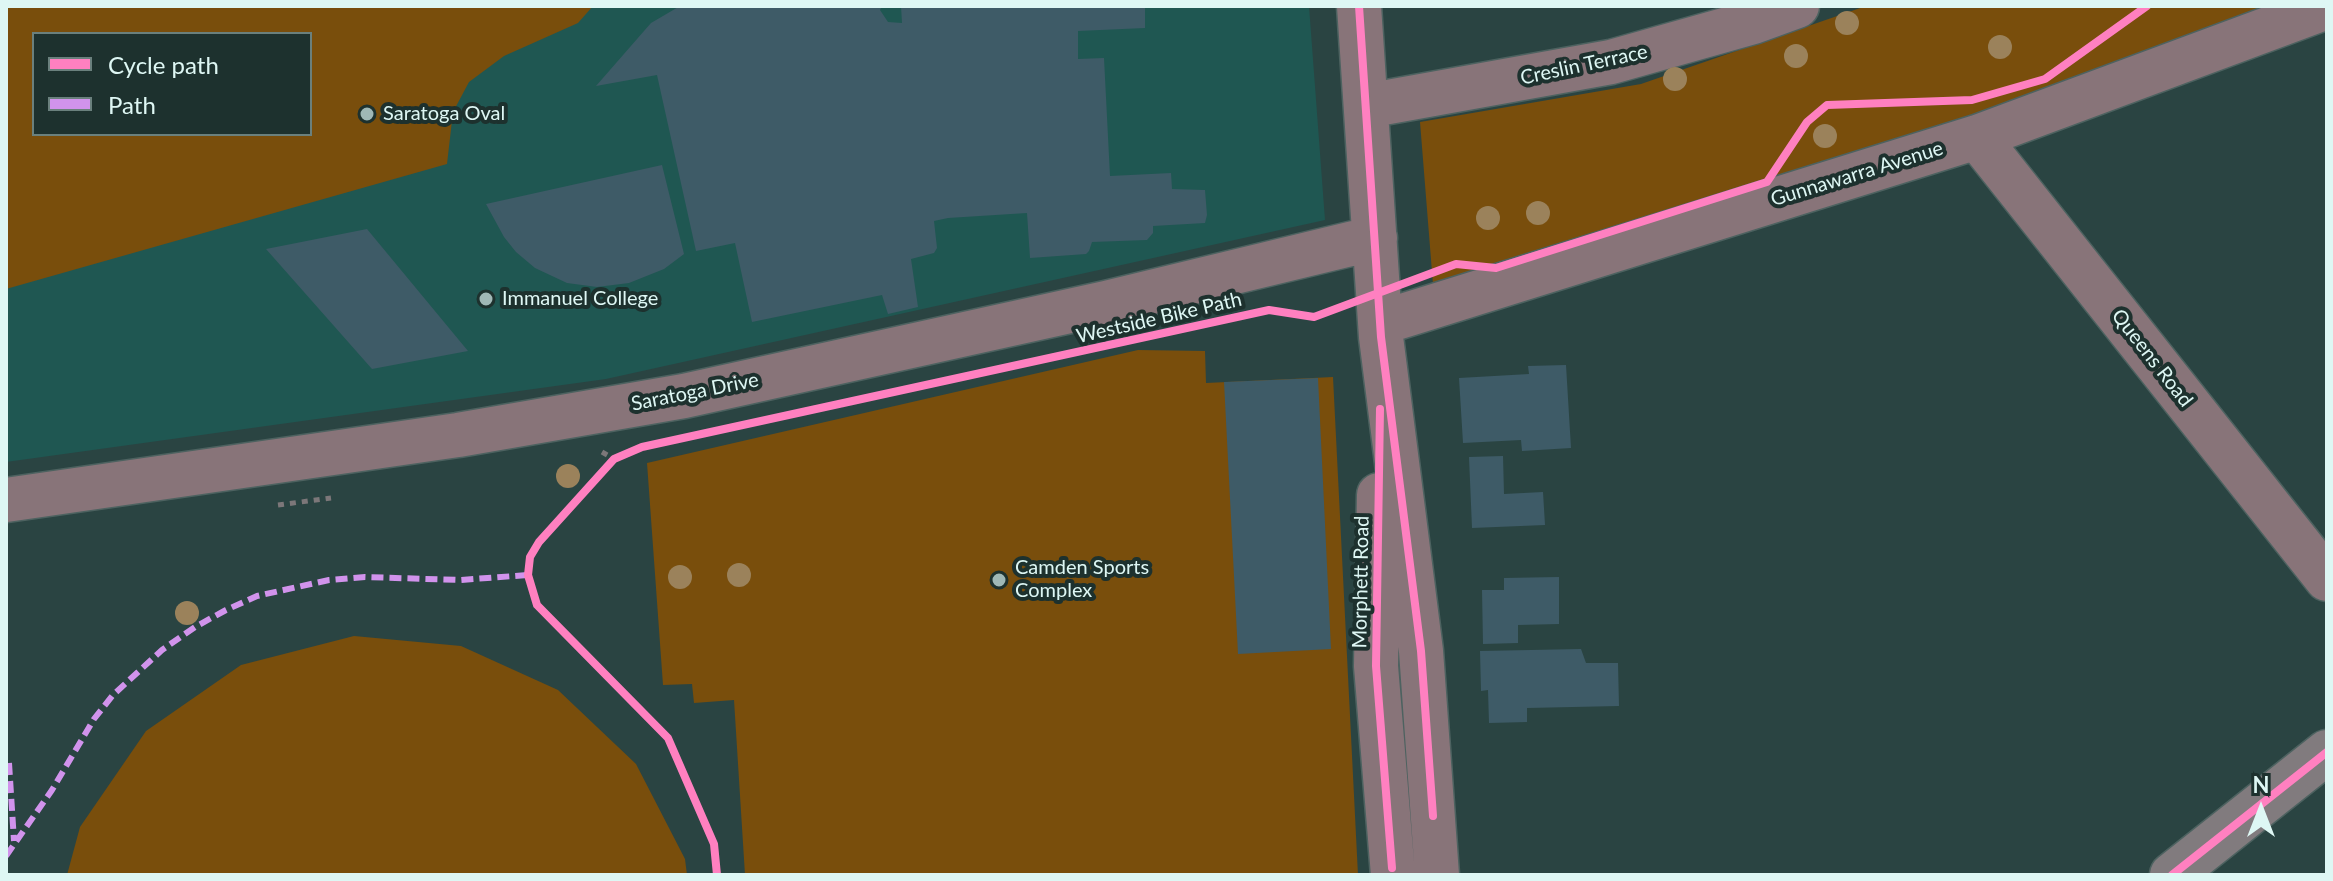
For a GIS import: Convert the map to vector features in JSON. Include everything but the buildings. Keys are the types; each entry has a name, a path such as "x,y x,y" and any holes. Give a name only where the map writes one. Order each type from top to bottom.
{"highway":[{"path":"2172,875 2327,752"}],"street":[{"name":"Morphett Road","path":"1359,6 1381,330 1421,651 1437,875"},
{"name":"Creslin Terrace","path":"1366,106 1611,62 1753,22 1797,6"},
{"name":"Gunnawarra Avenue","path":"1381,330 1977,137 2327,7"},
{"name":"Queens Road","path":"1977,137 2327,579"},
{"name":"Saratoga Drive","path":"6,500 458,435 684,396 1106,303 1375,238"},
{"name":"Morphett Road","path":"1381,330 1376,666 1393,875"}],"path":[{"path":"607,467 614,459 628,453"}],"shaded area":[{"name":"Immanuel College","path":"6,6 1309,6 1325,220 606,379 6,462"},
{"name":"Saratoga Oval","path":"6,6 593,6 578,23 504,56 469,82 453,112 447,164 6,289"},
{"path":"1866,6 2290,6 1970,127 1434,297 1420,122 1641,84"},
{"name":"Camden Sports Complex","path":"1138,350 1205,351 1206,383 1333,377 1358,875 745,875 734,700 694,703 692,684 663,685 647,463"},
{"path":"354,636 461,646 558,690 636,764 685,859 687,875 67,875 80,827 146,731 241,665"}],"marked path":[{"path":"6,856 52,790 94,719 113,695 162,650 226,610 257,596 329,580 365,577 460,580 528,575"},
{"path":"9,763 14,841"}],"cycle path":[{"path":"1359,6 1381,337 1421,651 1433,816"},
{"name":"Westside Bike Path","path":"717,875 714,844 668,738 537,605 528,575 530,557 539,542 614,459 642,447 1269,310 1314,317 1456,264 1496,268 1767,182 1807,122 1827,105 1972,100 2045,79 2147,6"},
{"path":"1380,409 1376,666 1392,868"},
{"path":"2172,875 2327,752"}],"place":[{"name":"Saratoga Oval","path":"367,114"},
{"name":"Immanuel College","path":"486,299"},
{"name":"Camden Sports Complex","path":"999,580"}]}
